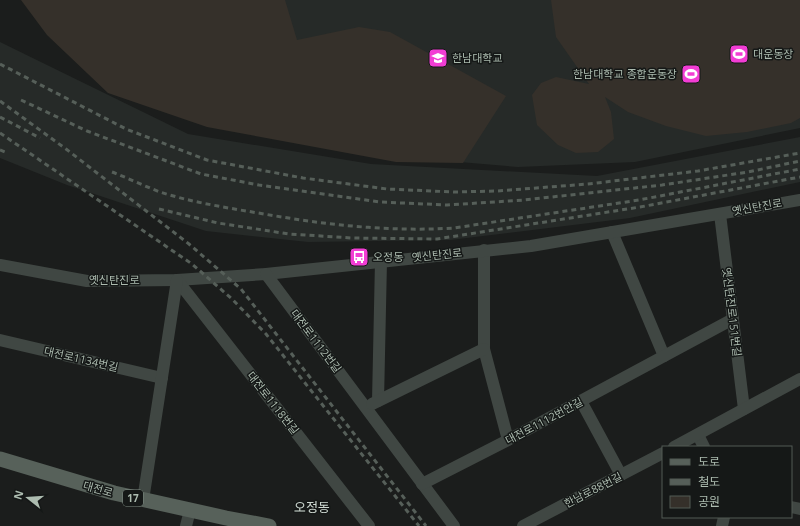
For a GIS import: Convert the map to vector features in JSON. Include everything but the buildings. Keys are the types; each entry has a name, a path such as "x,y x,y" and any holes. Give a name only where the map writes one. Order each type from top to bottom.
{"main road":[{"name":"대전로","path":"0,458 93,488 269,526"}],"street":[{"name":"옛신탄진로","path":"0,265 88,281 177,280 266,274 531,246 800,200"},
{"name":"옛신탄진로151번길","path":"720,214 744,409"},
{"path":"612,232 664,356"},
{"path":"484,250 484,349 508,440"},
{"path":"378,401 381,261"},
{"name":"대전로1112번길","path":"266,274 454,526"},
{"path":"143,500 177,280"},
{"name":"대전로1118번길","path":"177,280 369,526"},
{"name":"대전로1112번안길","path":"422,484 508,440 733,319"},
{"name":"대전로1134번길","path":"0,340 162,378"},
{"path":"365,407 484,349"},
{"path":"676,446 800,380"},
{"path":"581,401 621,475"},
{"path":"698,434 704,446"},
{"name":"한남로88번길","path":"523,526 662,454"},
{"path":"186,526 190,510"}],"shaded area":[{"name":"한남대학교","path":"29,0 800,0 800,128 635,162 518,167 365,154"},
{"path":"0,42 188,134 371,164 597,176 800,137 800,182 630,218 450,240 308,242 206,231 67,185 0,158"}],"green space":[{"path":"21,0 285,0 297,40 359,27 390,32 506,96 463,163 396,162 207,127 108,93 47,35"},
{"name":"한남대학교 종합운동장","path":"551,0 800,0 800,118 791,123 747,132 706,136 666,126 628,112 605,97 611,112 614,139 598,152 576,153 558,145 537,125 532,95 541,83 556,77 589,84 556,37"}],"railway":[{"path":"0,64 126,129 207,160 303,178 387,189 454,192 497,191 588,184 698,171 800,153"},
{"path":"21,100 87,131 201,174 259,185 380,202 447,205 524,200 662,185 748,172 800,161"},
{"path":"0,101 66,149 189,244 241,289 426,526"},
{"path":"0,117 40,138"},
{"path":"0,133 192,264 232,299 266,334 419,526"},
{"path":"0,150 5,152"},
{"path":"112,172 160,192 225,207 288,218 359,227 430,229 454,228 639,200 800,169"},
{"path":"159,209 218,223 289,234 352,238 437,239 640,207 800,177"}],"place":[{"name":"대운동장","path":"739,54"},
{"name":"한남대학교","path":"438,58"},
{"name":"한남대학교 종합운동장","path":"691,74"},
{"name":"오정동","path":"359,257"}],"district":[{"name":"오정동","path":"312,507"}]}
